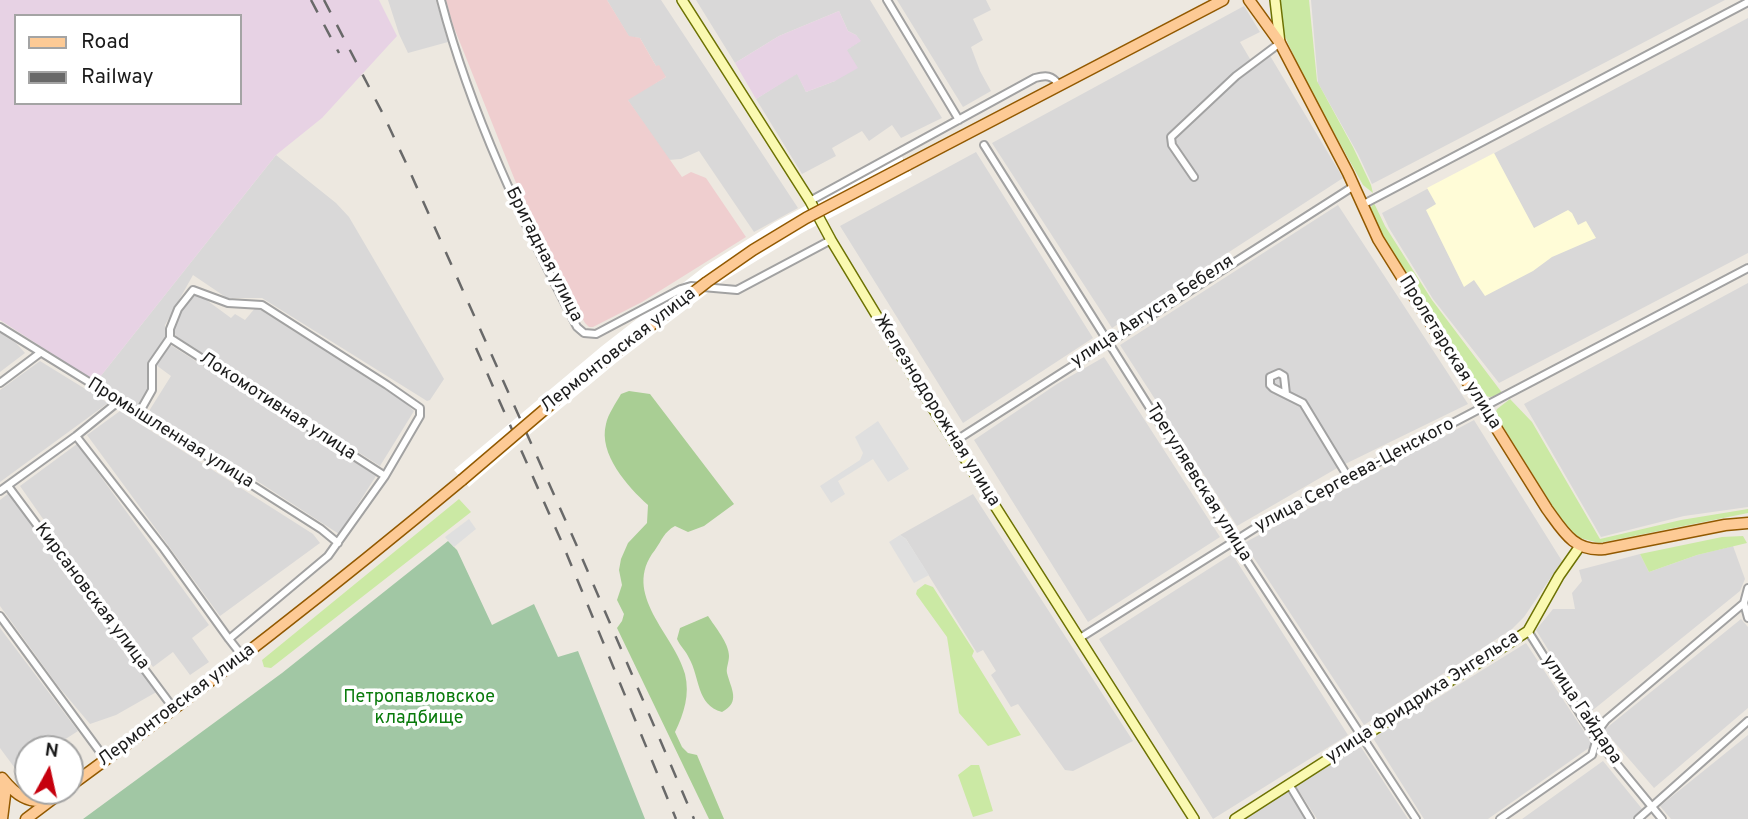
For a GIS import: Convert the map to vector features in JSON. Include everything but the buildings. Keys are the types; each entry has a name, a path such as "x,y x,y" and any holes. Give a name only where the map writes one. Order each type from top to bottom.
{"main road":[{"path":"1188,18 1202,0"},
{"name":"Лермонтовская улица","path":"84,776 243,657 367,559 571,387 753,250 806,218 1223,0"},
{"name":"Пролетарская улица","path":"1249,0 1280,43 1354,186 1378,239 1553,518 1569,539 1580,546"},
{"path":"1580,546 1596,550 1614,548 1724,525 1748,523"},
{"path":"1,777 14,792"},
{"path":"1,777 5,795 2,819"},
{"path":"26,819 44,805"}],"street":[{"name":"Бригадная улица","path":"441,0 454,49 502,175 540,255 578,327 584,333 596,334 691,286 737,290 831,240"},
{"name":"Железнодорожная улица","path":"682,0 810,201 831,240 955,441 1194,819"},
{"path":"887,0 959,121"},
{"path":"1194,177 1172,145 1171,137 1236,76 1280,43 1275,0"},
{"path":"1362,205 1748,2"},
{"path":"810,201 1035,78 1045,75 1059,85"},
{"name":"Трегуляевская улица","path":"984,145 1235,542 1416,819"},
{"name":"улица Августа Бебеля","path":"955,441 1354,186"},
{"name":"улица Сергеева-Ценского","path":"1080,638 1268,520 1748,268"},
{"path":"139,412 152,390 152,364 170,338 170,329 178,309 193,290 228,303 262,305 421,408 420,416 385,476 328,556 229,639"},
{"name":"Промышленная улица","path":"0,327 139,412 321,529 338,543"},
{"name":"Локомотивная улица","path":"170,338 385,476"},
{"path":"0,383 40,353"},
{"path":"1286,394 1303,403 1348,477"},
{"path":"0,491 119,401"},
{"path":"76,436 243,657"},
{"name":"Кирсановская улица","path":"8,486 174,709"},
{"name":"улица Фридриха Энгельса","path":"1235,819 1528,631 1559,576 1580,546"},
{"path":"1748,588 1744,603 1748,618"},
{"path":"1500,819 1592,755 1600,728 1606,720 1744,603"},
{"path":"0,616 106,760"},
{"name":"улица Гайдара","path":"1528,631 1597,740 1662,819"},
{"path":"1637,819 1748,721"},
{"path":"1289,784 1310,819"}],"shaded area":[{"path":"0,0 379,0 397,36 322,118 276,155 96,382 0,320"},
{"path":"388,0 436,0 448,42 408,53"},
{"path":"446,0 607,0 629,36 640,38 656,66 659,65 666,77 628,100 682,177 691,172 706,178 746,237 642,302 589,327 558,275 520,193 453,25"},
{"path":"607,0 661,0 798,208 754,232 699,151 681,159 668,160 627,99 666,77 656,66 640,38 629,37"},
{"path":"696,0 870,0 942,118 901,138 892,125 869,141 862,131 832,148 836,156 802,174 756,99 797,73 806,92 835,81 846,50 860,41 848,31 839,11 779,36 735,63"},
{"path":"897,0 986,0 991,10 973,19 983,40 971,47 991,91 963,107"},
{"path":"1311,0 1725,0 1372,184 1318,83"},
{"path":"1244,6 1260,32 1240,42 1253,64 1269,54 1343,178 1112,328 992,143"},
{"path":"839,11 848,31 861,41 847,50 858,68 835,81 806,92 797,74 756,99 735,63 779,36"},
{"path":"1748,18 1748,253 1499,383 1433,299 1382,213"},
{"path":"976,152 1093,338 963,423 840,226"},
{"path":"1494,153 1534,228 1568,210 1578,225 1586,221 1596,238 1552,257 1533,271 1485,296 1474,280 1464,287 1426,210 1436,204 1427,188"},
{"path":"276,155 336,203 349,217 444,379 430,400 427,401 262,298 227,298 193,275 165,325 166,338 147,367 151,387 139,407 96,382"},
{"path":"1338,205 1468,404 1339,467 1237,526 1120,345"},
{"path":"1748,283 1748,507 1684,516 1601,537 1524,404"},
{"path":"194,293 231,318 235,314 245,320 256,307 403,401 414,411 380,466 176,336 173,328"},
{"path":"0,333 16,343 25,353 0,372"},
{"path":"169,344 376,476 339,534 149,411 171,376 156,365"},
{"path":"1104,357 1220,537 1088,622 974,440 1057,384"},
{"path":"40,361 108,403 0,482 0,390"},
{"path":"120,411 313,534 320,543 220,616 87,435"},
{"path":"1474,420 1562,561 1524,617 1512,629 1364,725 1244,543"},
{"path":"878,421 909,469 888,482 873,459 838,481 845,494 831,503 820,486 860,460 863,453 855,437"},
{"path":"77,444 209,625 192,638 209,662 190,675 173,652 153,667 20,486"},
{"path":"9,493 160,690 116,715 90,724 58,686 0,606 0,500"},
{"path":"973,494 1133,741 1073,771 1065,770 1018,704 1011,707 991,675 996,671 983,650 977,653 906,539 900,535"},
{"path":"469,519 476,529 454,547 445,537"},
{"path":"900,535 906,539 929,575 914,583 889,542"},
{"path":"1733,546 1745,579 1740,591 1588,714 1536,630 1553,609 1575,609 1572,593 1582,581 1579,570 1640,554 1649,572"},
{"path":"1232,554 1348,735 1213,819 1099,639"},
{"path":"1741,619 1748,627 1748,708 1654,788 1604,730"},
{"path":"0,628 78,731 72,735 14,735 14,767 0,748"},
{"path":"1526,643 1593,745 1488,819 1424,819 1373,738"},
{"path":"1748,735 1748,819 1671,819 1660,806"},
{"path":"1359,744 1408,819 1317,819 1295,785"},
{"path":"1603,761 1643,810 1632,819 1522,819"},
{"path":"1288,790 1307,819 1243,819"}],"green space":[{"path":"1279,0 1309,0 1317,81 1353,147 1373,193 1363,185 1306,82 1283,30"},
{"path":"1374,203 1385,226 1432,300 1503,394 1490,397 1482,395 1377,230 1369,210"},
{"path":"629,391 650,394 734,504 704,526 688,532 675,526 668,531 646,566 644,582 646,598 653,614 685,674 685,704 675,732 682,747 688,753 697,755 724,819 709,819 617,628 624,614 617,600 622,585 619,570 621,559 628,543 647,523 648,505 616,469 606,447 608,416 621,394"},
{"path":"1510,399 1532,422 1600,539 1681,520 1748,509 1748,513 1599,543 1580,538 1567,529 1495,414 1497,409"},
{"path":"459,499 471,512 271,668 264,667 262,660"},
{"path":"1743,536 1747,543 1697,555 1649,572 1640,554 1722,537"},
{"name":"Петропавловское кладбище","path":"448,541 457,550 492,625 534,604 558,657 578,651 645,819 83,819 282,673"},
{"path":"925,584 933,587 974,651 972,656 1021,735 988,746 959,713 947,637 916,594"},
{"path":"708,616 728,651 727,671 733,699 722,712 707,703 703,697 693,665 677,639 680,628"},
{"path":"971,765 979,765 993,811 973,817 958,775"}],"pier":[{"path":"901,155 912,175 802,233 722,282 617,362 469,487 454,470 602,346 705,266 775,222"}],"railway":[{"path":"311,0 339,53"},
{"path":"324,0 406,163 576,544 694,819"},
{"path":"476,348 563,545 676,819"}]}
